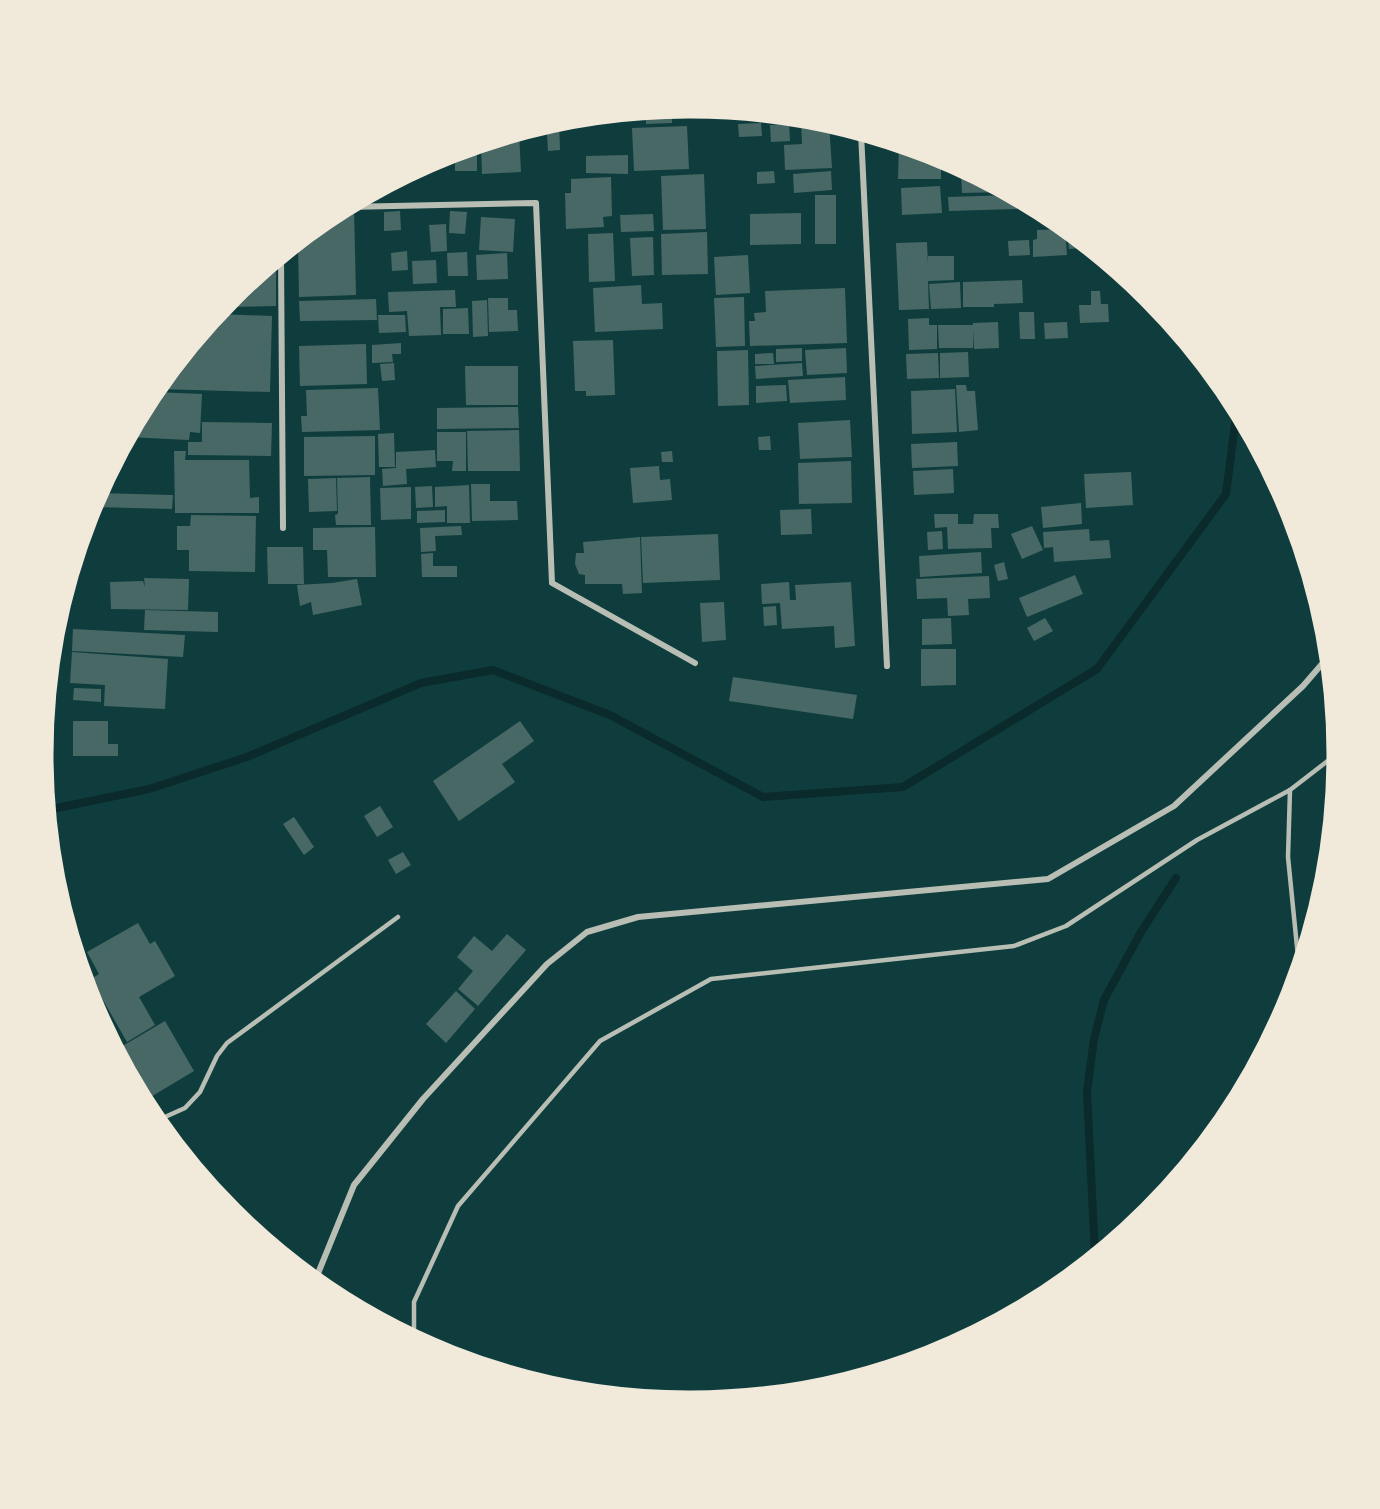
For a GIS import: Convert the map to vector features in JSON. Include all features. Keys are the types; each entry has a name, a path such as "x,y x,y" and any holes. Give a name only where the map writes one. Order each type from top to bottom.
{"street":[{"path":"861,141 887,666"},
{"path":"364,207 536,203 552,583 695,663"},
{"path":"280,267 283,528"},
{"path":"319,1273 354,1185 423,1099 547,964 587,932 638,917 1048,879 1174,806 1303,686 1321,665"}],"lane":[{"path":"414,1329 414,1302 458,1206 600,1041 711,979 1014,946 1066,926 1197,840 1290,790 1328,761"},
{"path":"1290,790 1288,856 1297,948"},
{"path":"165,1117 185,1108 200,1092 217,1056 227,1043 398,917"}],"building":[{"path":"672,117 672,123 646,124 646,118"},
{"path":"761,123 762,136 739,137 738,124"},
{"path":"770,125 789,125 790,141 771,142"},
{"path":"687,126 689,169 634,171 632,128"},
{"path":"801,127 830,133 832,168 785,170 784,145 802,144"},
{"path":"559,131 560,150 548,151 547,134 545,134"},
{"path":"519,141 521,172 482,174 481,152"},
{"path":"899,152 941,169 941,179 898,179"},
{"path":"477,154 477,171 455,171 455,163"},
{"path":"628,155 628,174 586,173 586,156"},
{"path":"774,171 775,183 757,184 757,172"},
{"path":"831,171 832,190 794,193 793,174"},
{"path":"704,174 706,229 663,230 661,176"},
{"path":"611,177 612,216 603,217 604,227 566,229 565,193 571,193 571,179"},
{"path":"961,178 990,192 962,193"},
{"path":"940,186 942,213 902,215 901,188"},
{"path":"815,195 836,195 836,244 815,244"},
{"path":"996,195 1017,209 949,211 948,197"},
{"path":"400,211 401,230 384,231 384,212"},
{"path":"450,211 467,212 465,234 449,233"},
{"path":"354,213 356,295 299,297 298,252"},
{"path":"801,213 801,244 750,245 750,214"},
{"path":"653,214 654,231 621,232 620,215"},
{"path":"481,217 515,219 513,252 479,250"},
{"path":"446,224 447,251 431,252 429,225"},
{"path":"1051,229 1066,240 1067,255 1033,257 1033,240 1037,239 1037,230"},
{"path":"707,232 708,274 662,275 661,234"},
{"path":"613,233 615,281 589,282 588,234"},
{"path":"653,237 654,275 632,276 630,238"},
{"path":"1029,240 1030,255 1009,256 1008,241"},
{"path":"927,242 928,265 928,256 954,256 954,280 928,281 929,309 899,310 896,243"},
{"path":"1068,242 1077,248 1069,249"},
{"path":"407,251 408,270 392,271 391,253"},
{"path":"467,252 468,276 448,276 447,253"},
{"path":"507,253 508,279 477,280 476,255"},
{"path":"748,255 750,293 716,295 714,257"},
{"path":"436,260 437,283 413,284 412,261"},
{"path":"276,270 276,306 236,307"},
{"path":"1022,280 1023,303 994,304 994,307 963,307 963,282"},
{"path":"960,282 961,308 931,309 929,284"},
{"path":"641,285 642,304 662,303 663,329 595,332 593,288"},
{"path":"845,288 847,343 750,346 749,321 755,321 754,313 766,312 765,291"},
{"path":"455,290 456,307 440,307 441,335 409,336 407,311 389,312 388,292"},
{"path":"1091,291 1100,291 1101,304 1108,304 1109,322 1080,323 1079,305 1091,305"},
{"path":"744,297 745,346 716,347 714,298"},
{"path":"488,298 508,298 508,310 517,310 518,331 489,332"},
{"path":"376,299 377,320 300,321 299,301"},
{"path":"487,300 488,336 473,337 472,301"},
{"path":"468,308 469,334 443,334 443,309"},
{"path":"1019,312 1034,312 1035,339 1020,339"},
{"path":"229,314 272,316 270,392 168,389 184,366"},
{"path":"378,315 405,315 406,332 379,333"},
{"path":"929,318 929,325 937,325 937,349 909,350 908,319"},
{"path":"998,322 999,348 974,349 973,329 973,348 939,348 938,325"},
{"path":"1067,322 1068,338 1045,339 1044,323"},
{"path":"613,340 615,395 586,396 586,391 575,391 573,341"},
{"path":"401,343 401,354 392,354 393,362 372,363 372,345"},
{"path":"366,344 367,384 300,386 299,346"},
{"path":"802,348 802,361 776,362 776,349"},
{"path":"846,348 847,373 807,375 805,350"},
{"path":"748,350 749,405 718,406 717,351"},
{"path":"968,352 969,377 940,378 940,353"},
{"path":"773,353 774,364 755,364 755,354"},
{"path":"938,353 939,378 907,379 906,354"},
{"path":"394,363 395,380 382,381 380,364"},
{"path":"802,363 803,376 756,379 755,366"},
{"path":"465,366 518,366 518,405 466,405"},
{"path":"845,377 846,400 790,403 788,380"},
{"path":"786,385 787,401 756,403 756,386"},
{"path":"956,385 966,385 967,391 975,391 978,430 959,432"},
{"path":"378,388 380,430 302,432 301,416 307,416 306,390"},
{"path":"955,389 957,432 912,434 911,391"},
{"path":"165,392 202,394 200,433 190,432 189,440 137,437"},
{"path":"518,407 519,428 437,429 437,408"},
{"path":"850,420 852,457 800,459 798,423"},
{"path":"202,422 272,423 271,456 188,455 188,442 202,442"},
{"path":"519,430 520,471 468,471 467,431"},
{"path":"437,432 466,432 466,471 452,471 453,461 437,461"},
{"path":"394,433 395,467 379,467 378,434"},
{"path":"375,436 375,475 304,476 304,437"},
{"path":"770,436 771,450 759,450 758,437"},
{"path":"957,442 958,466 912,468 911,444"},
{"path":"435,450 436,467 406,469 407,484 383,486 382,469 396,468 396,452"},
{"path":"174,451 186,451 185,460 249,460 250,498 259,497 259,513 175,513"},
{"path":"672,451 673,462 662,462 661,452"},
{"path":"851,461 852,503 799,504 798,463"},
{"path":"659,466 660,480 670,479 672,500 633,503 630,468"},
{"path":"953,469 954,493 914,495 913,471"},
{"path":"1131,472 1133,505 1086,508 1084,474"},
{"path":"370,477 371,525 336,525 337,478"},
{"path":"336,478 337,511 309,512 308,479"},
{"path":"471,484 490,484 490,501 517,501 518,520 472,521"},
{"path":"469,485 470,523 447,523 447,506 435,507 435,487"},
{"path":"432,486 433,507 416,508 415,487"},
{"path":"411,487 411,519 381,520 380,488"},
{"path":"109,493 173,495 172,509 103,507"},
{"path":"1081,503 1082,524 1043,528 1041,507"},
{"path":"811,509 812,534 781,535 780,510"},
{"path":"445,510 445,522 417,523 417,511"},
{"path":"934,514 958,514 958,524 973,524 974,514 998,514 999,528 991,528 992,548 948,549 947,527 935,528"},
{"path":"191,515 256,516 255,572 189,571 189,550 177,550 177,526 190,526"},
{"path":"461,526 462,535 435,536 436,551 421,552 420,528"},
{"path":"1032,526 1043,550 1022,559 1011,534"},
{"path":"375,527 376,577 328,577 327,550 313,550 313,528"},
{"path":"1089,529 1090,541 1109,540 1111,558 1054,562 1053,547 1044,548 1043,532"},
{"path":"942,531 943,549 928,550 927,532"},
{"path":"718,534 720,580 643,583 641,537"},
{"path":"640,537 642,593 623,594 622,584 585,584 585,575 579,574 575,564 576,553 584,553 583,542"},
{"path":"267,547 303,547 304,584 268,584"},
{"path":"981,552 982,573 920,577 919,556"},
{"path":"433,553 433,566 457,566 457,577 422,577 421,554"},
{"path":"1004,562 1008,579 998,581 994,565"},
{"path":"1075,575 1083,594 1027,617 1019,598"},
{"path":"989,576 990,598 968,599 969,615 948,616 947,598 917,599 916,579"},
{"path":"144,578 189,579 188,610 111,609 110,582 143,581 145,587"},
{"path":"357,579 362,605 313,615 311,602 300,606 297,585"},
{"path":"789,582 790,600 796,600 795,585 851,582 855,646 835,648 834,626 782,629 780,603 762,604 761,584"},
{"path":"724,602 726,640 702,642 700,603"},
{"path":"776,606 777,625 764,626 763,607"},
{"path":"145,610 218,612 218,632 144,630"},
{"path":"951,618 952,644 922,645 922,619"},
{"path":"1045,618 1053,631 1034,641 1027,628"},
{"path":"73,629 185,635 183,657 72,651"},
{"path":"921,649 956,649 956,685 921,686"},
{"path":"72,652 168,659 165,709 104,706 105,685 70,683"},
{"path":"733,677 857,695 853,719 729,701"},
{"path":"74,688 101,689 101,702 73,700"},
{"path":"73,721 108,721 108,744 118,744 118,756 73,756"},
{"path":"520,721 534,741 502,764 515,782 459,821 433,781"},
{"path":"380,806 393,827 377,837 364,816"},
{"path":"294,817 314,847 304,855 283,824"},
{"path":"403,852 411,865 396,874 388,860"},
{"path":"138,923 150,944 155,941 175,976 139,997 155,1025 127,1042 99,993 93,978 99,974 87,952"},
{"path":"507,934 526,950 478,1006 458,989 473,971 457,957 474,936 492,951"},
{"path":"456,991 475,1009 446,1043 426,1024"},
{"path":"165,1021 194,1071 152,1096 123,1046"}],"waterway":[{"path":"55,808 149,789 247,757 421,683 493,670 610,715 763,797 903,787 1097,669 1226,494 1235,425"},
{"path":"1095,1247 1087,1092 1094,1039 1104,1000 1141,932 1176,878"}]}
